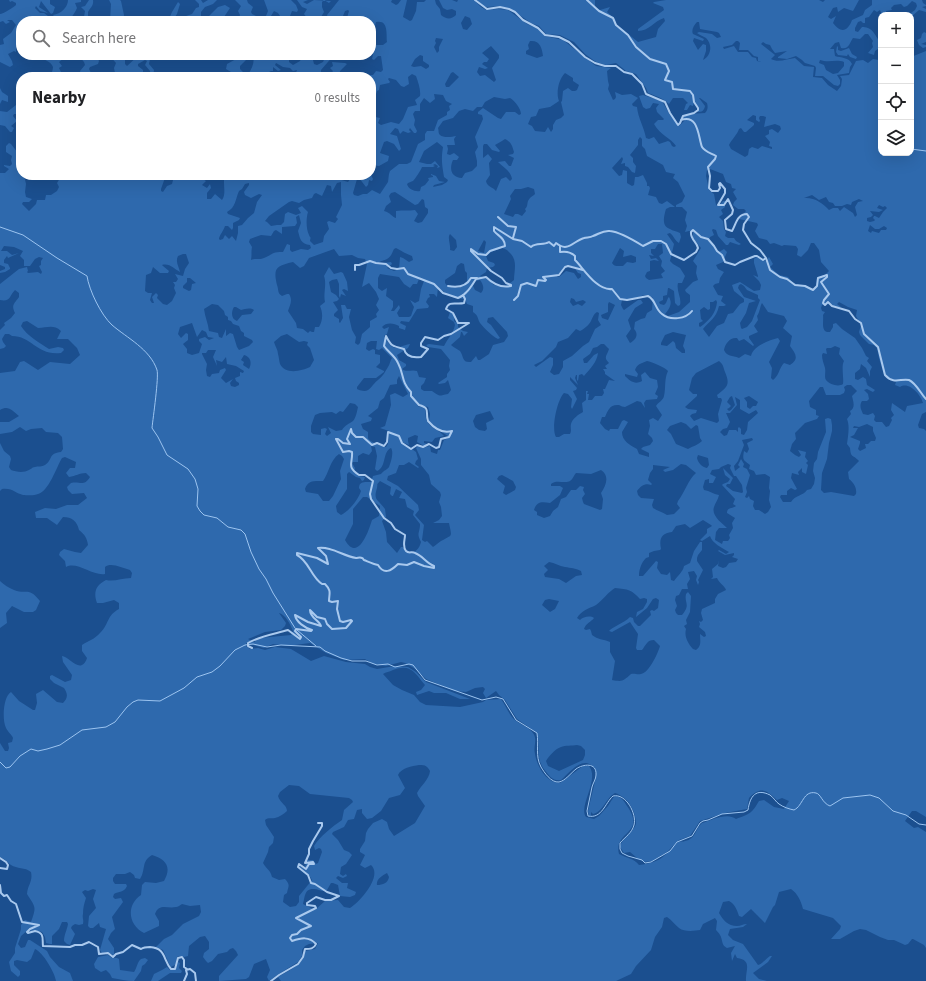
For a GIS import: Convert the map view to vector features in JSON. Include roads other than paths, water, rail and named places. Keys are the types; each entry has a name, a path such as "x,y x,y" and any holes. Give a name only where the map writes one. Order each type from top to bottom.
{"street":[{"path":"475,0 486,9 502,7 512,11 523,20 538,28 545,35 559,37 569,42 585,57 596,63 605,66 616,66 624,72 632,74 642,84 646,94 665,102 677,124 680,124 684,115 694,113 698,109 694,102 692,93 687,90 673,89 672,82 665,80 669,71 666,64 650,59 636,47 628,35 616,25 613,18 599,10 587,0"},
{"path":"681,120 686,119 698,128 703,148 716,156 708,167 710,176 709,187 710,191 716,191 720,189 719,184 721,184 725,192 718,205 724,205 728,199 733,208 733,213 725,220 726,229 732,231 739,218 744,214 749,215 749,218 743,225 751,243 760,250 766,258 770,270 795,285 814,289 817,286 818,278 827,275 827,277 821,282 829,294 823,303 825,305 828,302 832,306 852,314 855,319 861,323 864,334 878,347 887,378 895,381 908,380 914,383 926,399"},
{"path":"498,217 508,226 516,227 513,239"},
{"path":"354,270 355,265 360,265 370,261 386,264 391,268 404,268 408,274 434,284 443,293 458,298 472,286 476,279 486,277 494,284 504,288 511,286 491,271 471,251 471,249 478,254 486,255 490,251 505,246 505,242 494,231 494,227 513,239 522,241 531,246 535,244 547,244 549,242 554,246 556,243 562,247 570,246 582,238 593,236 600,232 609,231 632,239 643,246 653,241 662,241 666,244 669,252 673,256 685,260 696,252 698,248 691,236 691,232 693,230 701,237 708,239 727,263 735,265 755,256 758,256 763,260 766,258"},
{"path":"560,246 560,252 567,251 573,254 575,256 575,260 598,284 612,289 620,299 628,300 648,296 654,300 661,314 678,318 689,315 692,311"},
{"path":"514,300 518,296 522,285 527,283 536,286 538,280 545,281 546,280 543,277 559,275 565,267 568,266 584,270"},
{"path":"448,286 458,288 468,284 471,278 482,279"},
{"path":"252,648 248,646 248,643 262,636 288,630 300,639 301,636 296,629 312,631 298,621 296,615 308,622 321,626 312,616 310,610 317,616 325,619 327,624 332,629 346,628 352,621 340,621 337,609 338,601 329,601 331,594 327,585 318,582 304,560 297,555 297,553 311,558 317,558 328,564 326,556 318,548 329,548 348,556 356,558 361,557 372,564 378,565 383,571 391,570 398,564 406,565 414,562 434,568 434,566 428,564 416,553 406,551 403,544 405,535 395,529 391,523 384,518 371,497 373,481 365,475 359,475 352,470 350,465 352,452 343,452 336,439 345,444 350,444 346,439 349,430 351,429 352,433 356,437 363,437 372,445 377,443 384,446 387,442 388,432 400,436 402,443 411,449 417,445 422,447 429,444 436,448 439,447 441,439 448,437 452,431 446,433 441,432 428,421 426,408 419,405 411,396 411,392 405,386 399,364 384,346 386,336 394,347 404,349 407,355 422,357 428,350 421,346 421,343 425,337 438,340 469,323 458,323 454,313 446,309 451,303 463,304 465,300 463,295"},
{"path":"271,981 279,974 300,962 305,949 310,949 316,946 314,942 307,938 290,940 292,935 297,934 301,930 311,926 296,918 316,908 315,906 307,905 307,903 318,897 323,900 338,898 338,896 311,883 308,875 298,866 299,864 306,869 309,864 314,864 313,862 304,863 310,854 309,849 322,826 322,823 318,823"},
{"path":"0,858 8,865 7,869 0,868"},
{"path":"0,885 1,894 4,896 7,895 11,901 16,904 22,922 39,925 27,932 35,931 40,933 43,937 43,946 70,947 89,942 98,947 99,954 108,954 113,957 132,945 141,949 144,947 153,947 160,949 171,970 175,969 178,958 182,957 184,960 184,967 187,969 187,974 184,981"},
{"path":"187,969 194,971 196,981"}],"waterway":[{"path":"914,149 926,151"},
{"path":"0,227 23,235 87,276 96,302 108,321 138,344 149,356 157,370 157,389 152,428 167,455 188,469 195,479 198,489 197,506 200,511 204,515 217,518 228,527 241,530 245,534 259,569 295,628"},
{"path":"297,630 316,646"},
{"path":"0,762 6,768 10,767 20,756 31,749 38,751 47,749 60,745 82,730 106,727 115,722 133,702 138,700 160,701 184,688 197,677 212,672 235,650 245,645 253,644 267,647 281,645 320,647 325,651 352,661 366,661 377,665 388,664 395,667 409,664 413,665 425,680 482,700 496,697 503,699 516,720 537,733 539,763 544,772 553,781 559,782 566,779 579,767 589,765 594,768 596,771 596,776 587,811 588,816 593,816 600,813 613,796 622,798 630,805 634,815 634,825 630,833 620,843 620,849 622,853 642,860 645,863 651,862 670,851 677,842 692,836 700,823 703,821 722,814 744,812 748,810 752,797 761,792 770,795 782,806 794,810 808,794 812,793 818,794 825,803 830,806 843,798 870,795 879,798 893,811 906,815 919,824 926,825"}]}
